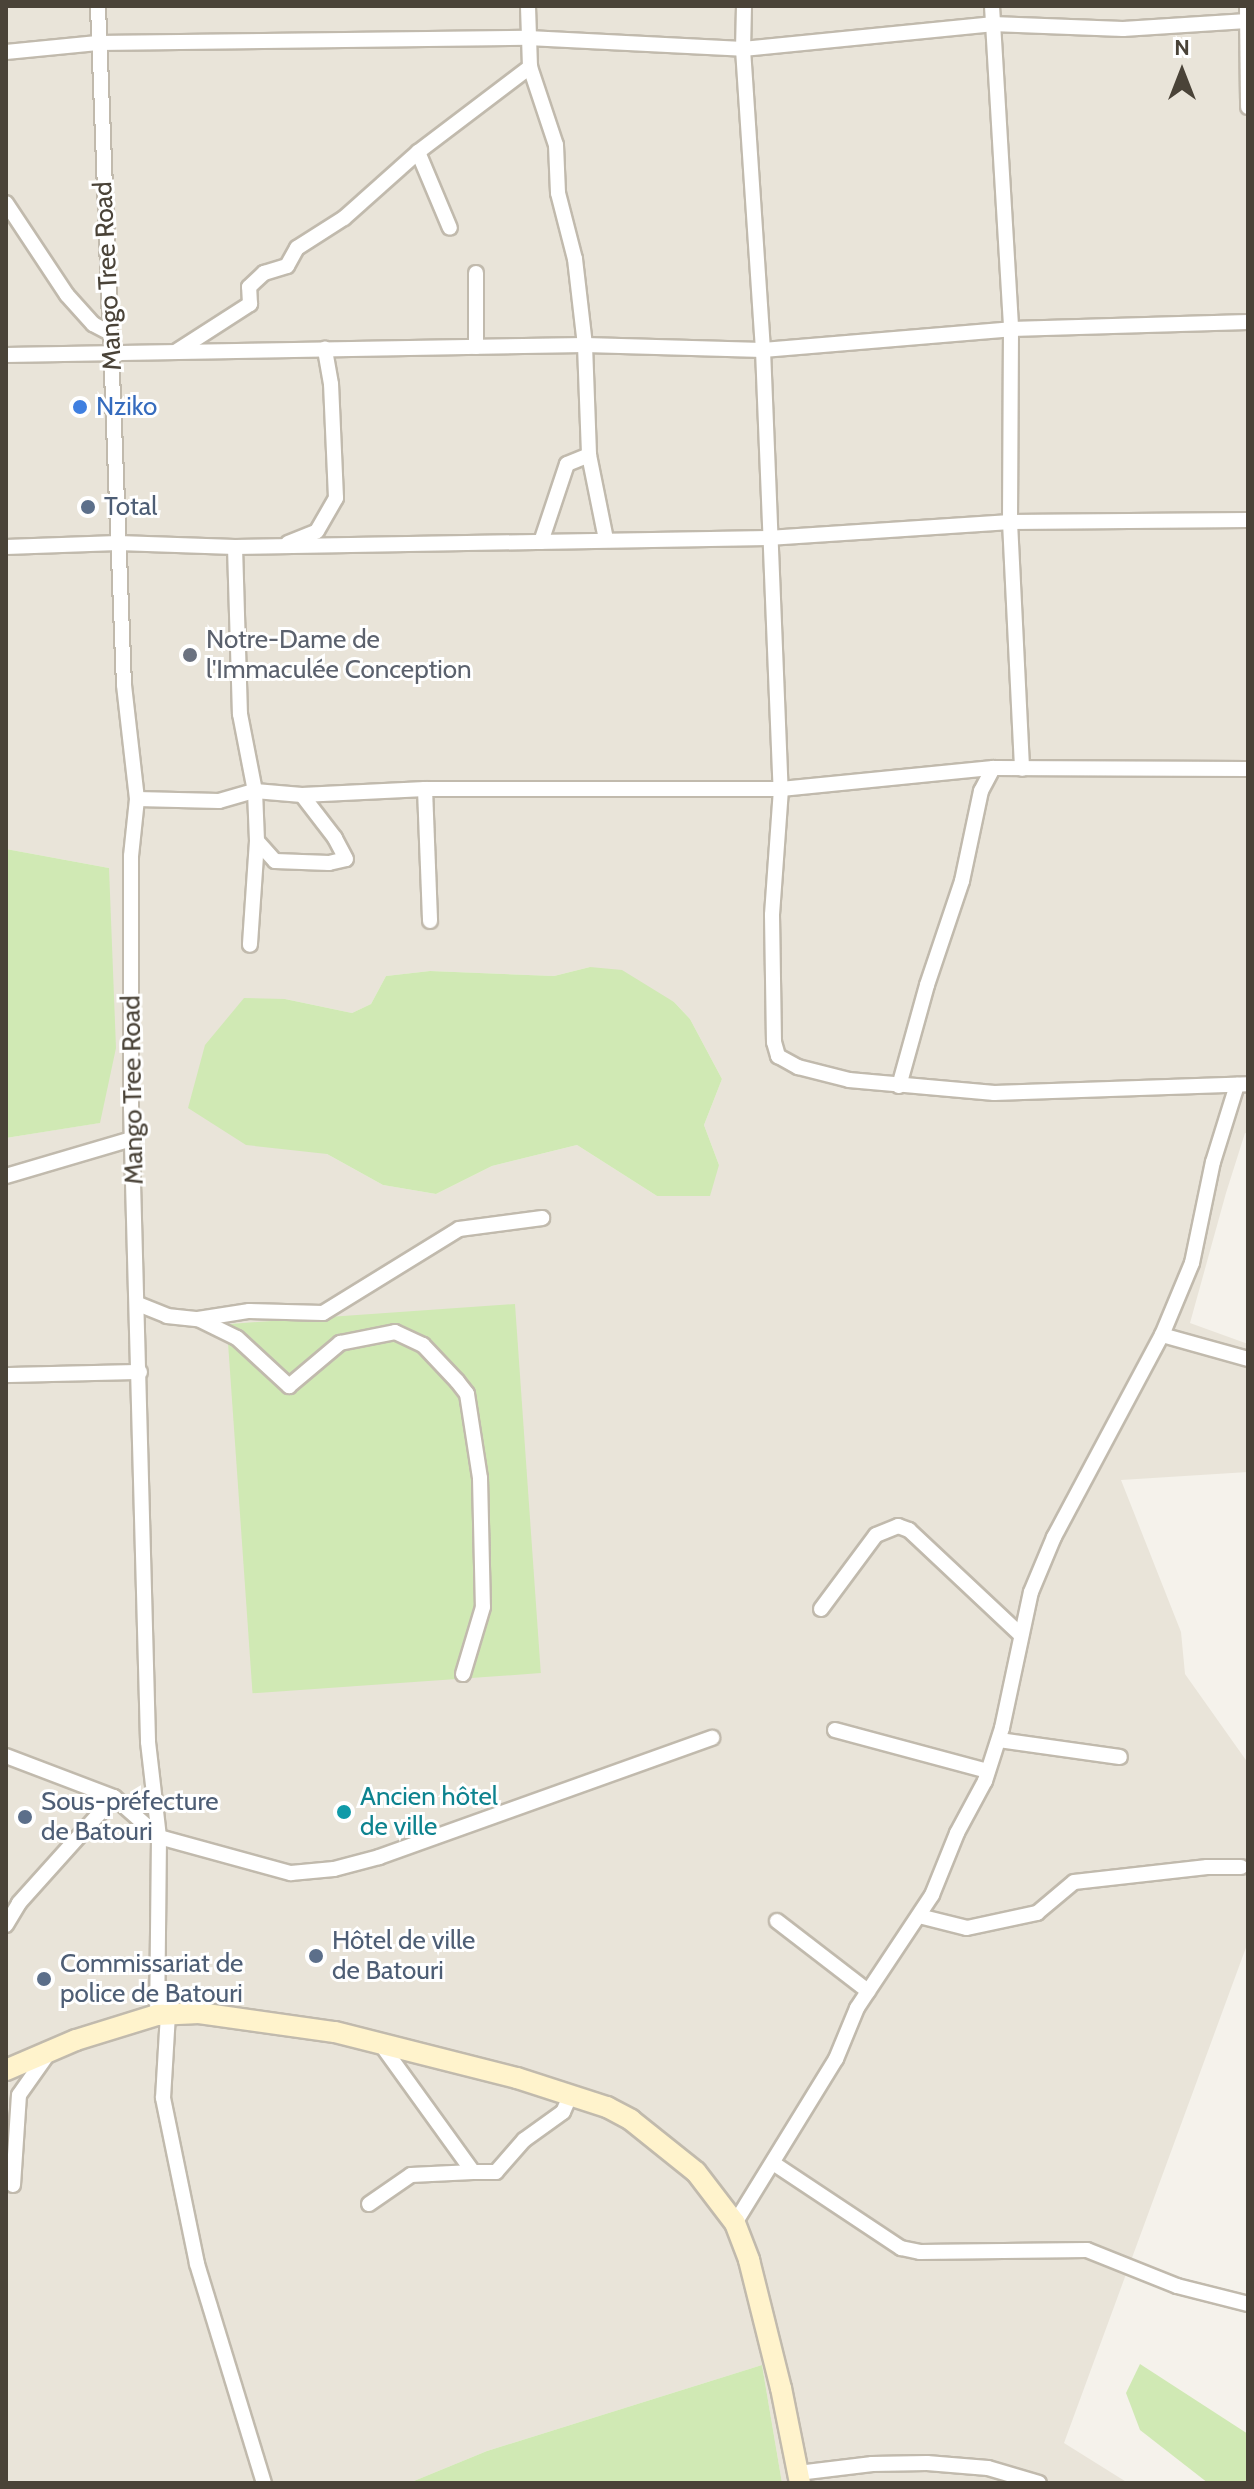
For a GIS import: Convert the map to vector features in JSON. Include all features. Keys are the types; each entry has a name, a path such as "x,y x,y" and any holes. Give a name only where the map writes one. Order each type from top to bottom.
{"main road":[{"path":"6,2070 50,2051 162,2014 199,2013 287,2023 380,2043 571,2094 607,2107 669,2148 696,2172 735,2223 749,2260 781,2388 799,2478"}],"street":[{"name":"Mango Tree Road","path":"98,6 124,685 137,799 131,856 132,1139 148,1742 159,1837 163,2098 197,2264 264,2483"},
{"path":"528,6 530,67 556,145 558,193 575,259 585,345 589,455 606,539"},
{"path":"735,2223 836,2059 868,1991 919,1916 988,1771 999,1740 1031,1592 1054,1537 1162,1335 1199,1241 1213,1162 1243,1084 994,1093 899,1086 798,1067 778,1056 774,1042 772,915 781,789 768,538 763,350 743,49 744,6"},
{"path":"992,6 1011,329 1010,522 1022,769"},
{"path":"6,52 98,43 528,38 743,49 992,24 1123,29 1247,16 1248,107"},
{"path":"177,351 250,304 249,287 264,273 287,266 297,248 344,218 418,152 530,67"},
{"path":"418,152 450,228"},
{"path":"6,203 67,295 93,324 110,333"},
{"path":"476,273 476,347"},
{"path":"6,355 585,345 763,350 1011,329 1248,322"},
{"path":"279,546 317,531 336,498 332,397 325,349"},
{"path":"541,542 567,464 589,455"},
{"path":"6,547 118,543 235,547 768,538 1010,522 1248,520"},
{"path":"235,547 240,714 255,791 257,841 250,945"},
{"path":"899,1086 927,985 962,881 981,791 993,768"},
{"path":"137,799 219,801 255,791 302,795 425,789 781,789 993,768 1248,769"},
{"path":"425,789 430,921"},
{"path":"257,841 275,861 329,863 346,859 335,838 302,795"},
{"path":"6,1176 132,1139"},
{"path":"138,1304 167,1316 198,1319 249,1311 330,1311 459,1229 542,1218"},
{"path":"198,1319 237,1338 289,1386 340,1343 395,1332 423,1345 467,1394 480,1492 483,1607 463,1674"},
{"path":"1162,1335 1248,1359"},
{"path":"6,1375 140,1372"},
{"path":"821,1609 876,1535 898,1526 909,1530 1021,1635"},
{"path":"835,1730 988,1771"},
{"path":"6,1756 114,1797 159,1837 291,1873 334,1869 444,1835 712,1738"},
{"path":"999,1740 1120,1757"},
{"path":"6,1925 19,1903 114,1797"},
{"path":"919,1916 967,1928 1037,1913 1074,1882 1207,1867 1241,1867"},
{"path":"777,1921 868,1991"},
{"path":"380,2043 473,2172"},
{"path":"13,2185 19,2095 50,2051"},
{"path":"369,2204 411,2175 496,2172 524,2140 563,2112 571,2094"},
{"path":"773,2163 901,2248 920,2252 1087,2250 1177,2286 1248,2304"},
{"path":"799,2478 872,2464 927,2463 988,2468 1039,2483"}],"shaded area":[{"path":"6,6 1248,6 1248,1134 1245,1133 1226,1193 1190,1323 1248,1344 1248,1472 1121,1480 1181,1632 1185,1674 1248,1763 1248,1942 1064,2443 1128,2483 782,2483 762,2365 487,2451 409,2483 6,2483 6,1138 99,1123 109,868 6,849","holes":["590,967 674,1002 690,1019 722,1079 704,1125 719,1165 657,1196 577,1145 492,1166 436,1194 383,1185 327,1154 285,999 352,1013 371,1004 386,976 430,971 554,976"]}],"green space":[{"path":"6,849 109,868 116,1048 100,1123 6,1138"},
{"path":"590,967 622,970 674,1002 690,1019 722,1079 704,1125 719,1165 710,1196 657,1196 577,1145 492,1166 436,1194 383,1185 327,1154 246,1145 188,1108 205,1045 244,998 285,999 352,1013 371,1004 386,976 430,971 554,976"},
{"path":"515,1304 541,1673 253,1693 227,1324"},
{"path":"1140,2364 1248,2434 1248,2483 1208,2483 1140,2430 1126,2393"},
{"path":"762,2365 782,2483 409,2483 487,2451"}],"place":[{"name":"Nziko","path":"80,407"},
{"name":"Total","path":"88,507"},
{"name":"Notre-Dame de l'Immaculée Conception","path":"190,655"},
{"name":"Ancien hôtel de ville","path":"344,1812"},
{"name":"Sous-préfecture de Batouri","path":"25,1817"},
{"name":"Hôtel de ville de Batouri","path":"316,1956"},
{"name":"Commissariat de police de Batouri","path":"44,1979"}]}
